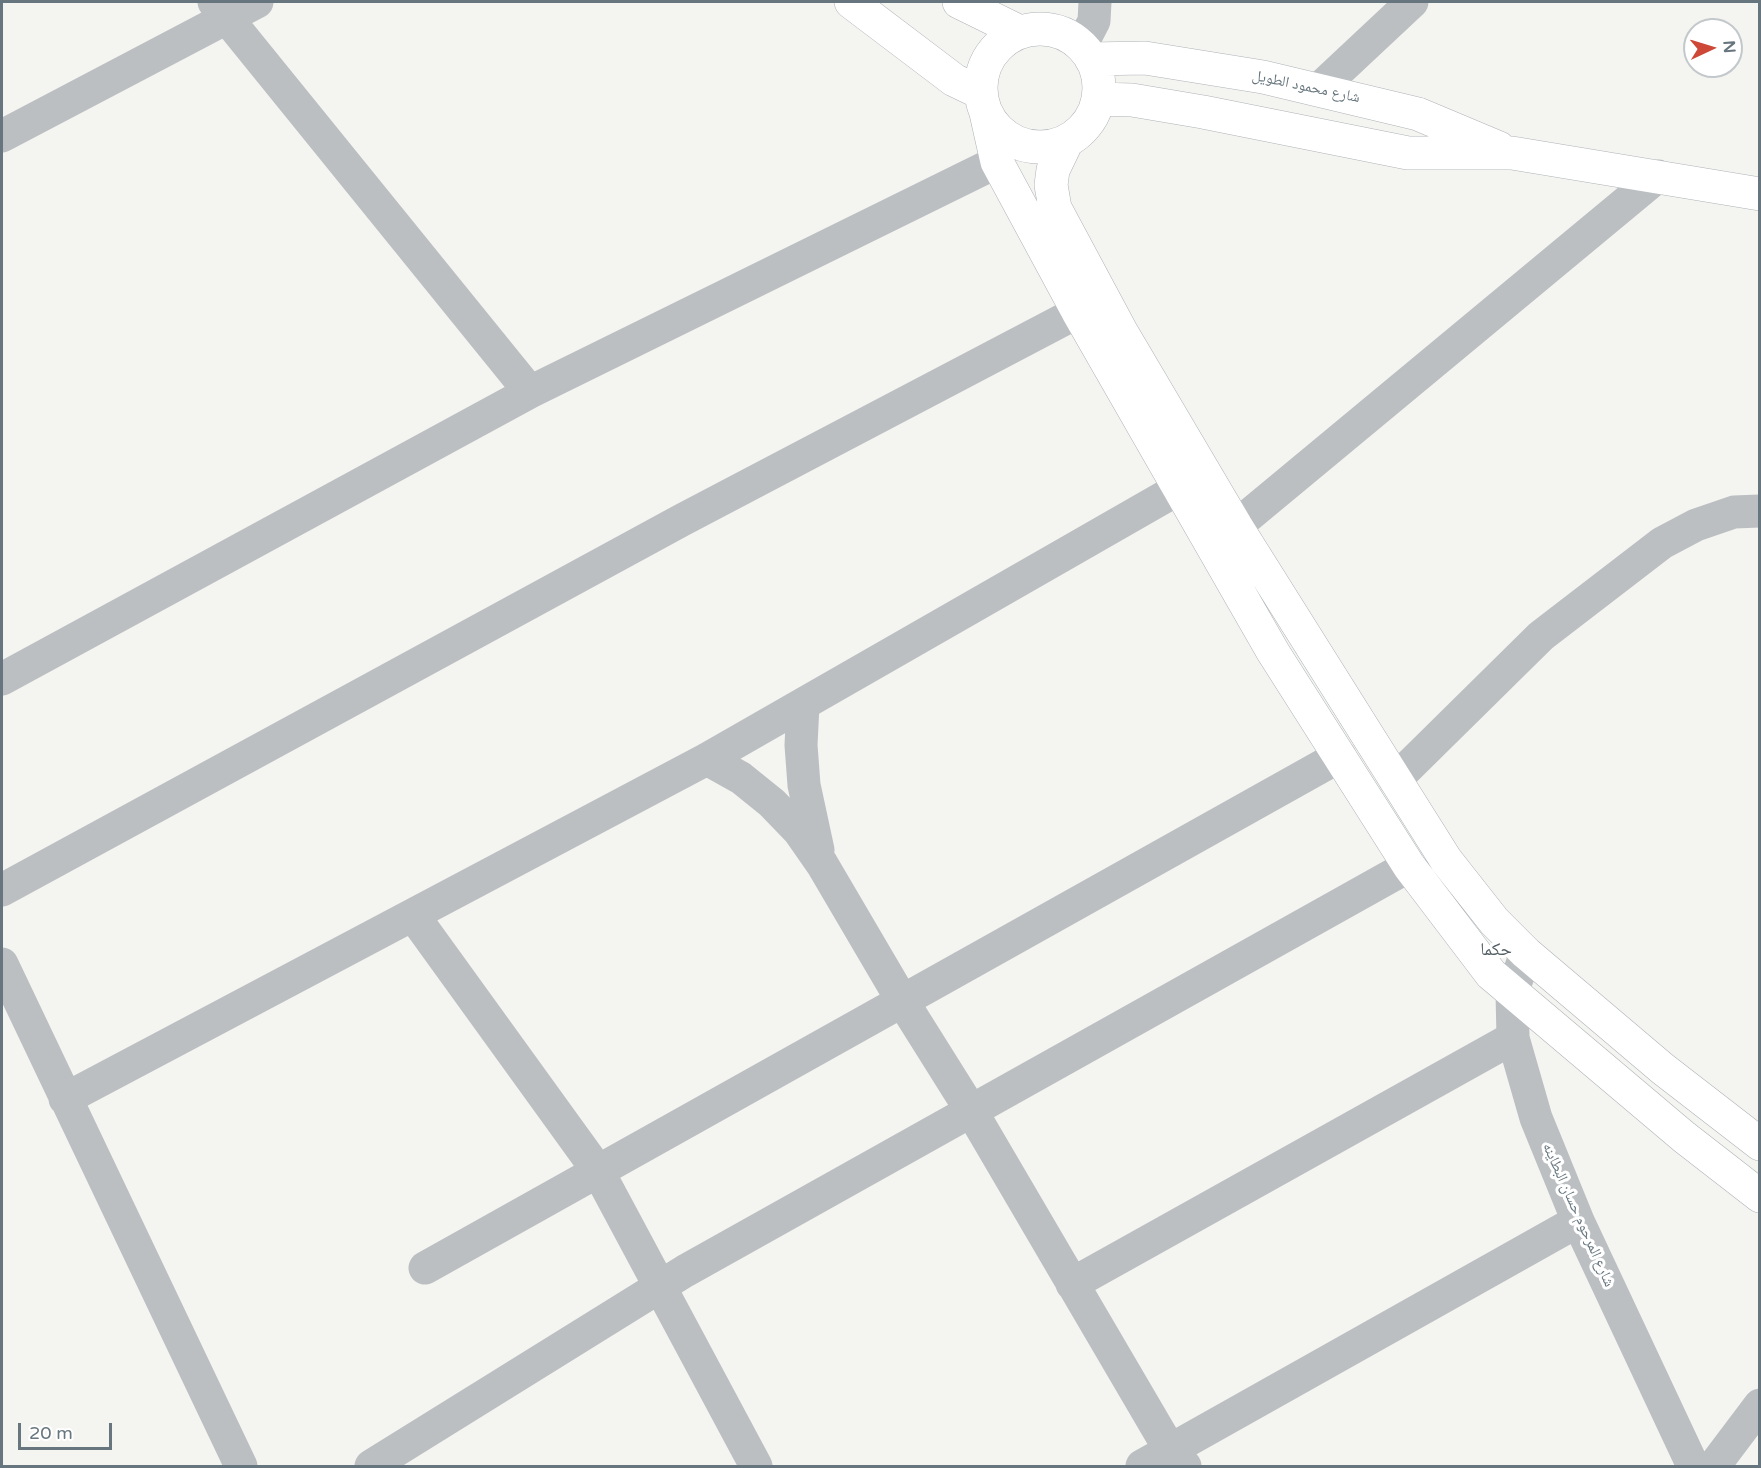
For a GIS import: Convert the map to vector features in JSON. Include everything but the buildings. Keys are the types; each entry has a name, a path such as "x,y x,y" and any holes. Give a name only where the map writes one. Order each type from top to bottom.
{"street":[{"path":"2,136 221,10 257,2"},
{"path":"851,2 984,103 1000,132 1021,144 1044,147 1068,141"},
{"path":"959,2 1020,32 1053,30 1068,36 1086,52 1099,86 1098,99 1087,124 1068,141 1053,170 1051,185 1056,208 1128,344 1236,526 1446,860 1494,921 1526,953 1663,1069 1760,1144"},
{"path":"1086,52 1094,21 1095,2"},
{"path":"1318,90 1412,2"},
{"path":"221,10 530,392"},
{"path":"1020,32 995,50 987,63 984,103 997,162 1078,312 1273,652 1409,866 1491,974 1675,1130 1760,1196"},
{"name":"شارع محمود الطويل","path":"1086,52 1156,60 1263,77 1318,90 1418,114 1512,153"},
{"name":"شارع محمود الطويل","path":"1098,99 1132,100 1214,113 1408,153 1512,153 1760,194"},
{"path":"2,679 530,392 997,162"},
{"path":"1236,526 1658,176"},
{"path":"2,890 682,520 1078,312"},
{"path":"65,1100 707,759 1180,488"},
{"path":"1395,780 1541,636 1662,543 1696,525 1734,512 1760,511"},
{"path":"803,705 801,745 804,785 810,825 822,864"},
{"path":"425,1268 1340,756"},
{"path":"707,759 741,778 772,802 800,831 972,1112 1177,1458"},
{"path":"371,1467 660,1286 1409,866"},
{"path":"413,915 598,1171 756,1467"},
{"name":"شارع المرحوم حسان البطاينه","path":"1526,953 1512,993 1514,1038 1536,1118 1578,1221 1693,1467"},
{"path":"2,964 241,1467"},
{"path":"1072,1284 1514,1038"},
{"path":"1142,1467 1177,1458 1578,1221"},
{"path":"1714,1467 1760,1405"}],"district":[{"name":"حكما","path":"1496,950"}]}
